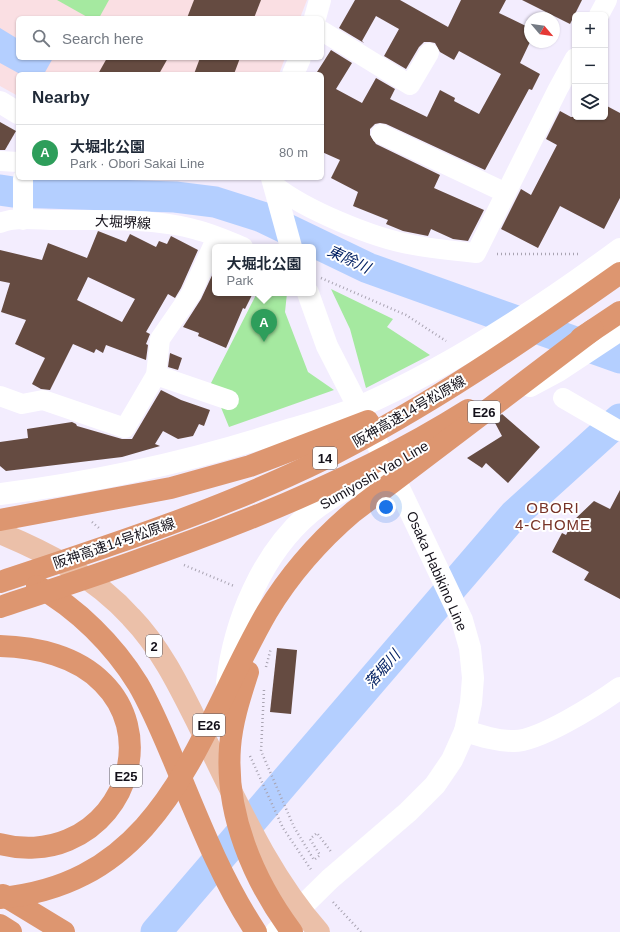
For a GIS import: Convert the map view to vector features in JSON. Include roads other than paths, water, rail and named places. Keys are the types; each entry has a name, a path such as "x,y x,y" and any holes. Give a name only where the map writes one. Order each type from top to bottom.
{"highway":[{"name":"阪神高速14号松原線","path":"0,582 107,546 257,489 323,459 390,424 474,372 550,323 620,274"},
{"name":"阪神高速14号松原線","path":"0,607 207,535 362,468 403,447 465,411 620,312"},
{"name":"E26","path":"0,898 28,896 56,887 78,877 122,850 142,831 176,786 254,637 282,590 311,552 330,532 353,512 593,330"},
{"name":"14","path":"0,520 171,488 250,466 343,432 474,372"},
{"name":"14","path":"0,514 70,508"},
{"path":"0,568 41,588 71,609 97,632 119,657 138,684 153,712 196,814 227,882 256,932"},
{"name":"E26","path":"282,590 261,636 241,691 232,731 230,772 233,797 246,848 266,894 292,932"},
{"name":"E25","path":"0,646 33,649 54,654 89,671 103,682 115,697 124,713 128,730 130,750 128,770 114,804 102,819 89,829 75,837 49,846 18,848 0,844"},
{"path":"0,893 64,932"},
{"path":"0,925 11,932"}],"main road":[{"path":"316,16 320,0"},
{"path":"294,72 299,60"},
{"path":"0,102 16,112"},
{"path":"270,185 290,244"},
{"path":"0,494 108,477 192,458 255,441 359,407 471,349 570,286 620,249"},
{"name":"Osaka Habikino Line","path":"276,932 330,879 408,812 435,785 452,760 465,731 471,703 473,678 470,648 462,620 388,465 327,346 316,294"},
{"name":"Sumiyoshi Yao Line","path":"244,818 226,736 224,707 229,669 236,635 249,600 266,567 285,539 310,512 338,493 558,370 620,330"},
{"name":"2","path":"0,533 49,554 79,573 111,597 131,617 151,641 182,691 244,818 288,892 319,932"},
{"path":"465,731 494,740 515,742 531,738 545,733 620,688"}],"street":[{"path":"601,12 607,0"},
{"path":"324,32 410,85 429,53"},
{"path":"270,185 285,194 353,227 412,245 476,254 572,64"},
{"path":"381,134 506,193"},
{"path":"0,160 16,162"},
{"path":"23,180 23,220"},
{"name":"大堀堺線","path":"0,223 6,221 23,220 110,221 166,224 197,230 235,244"},
{"path":"214,244 217,237"},
{"path":"0,396 22,404 43,400 125,428 156,375 160,339 191,294 212,248"},
{"path":"156,375 229,400"},
{"path":"563,398 588,414 620,431"}],"water":[{"path":"0,28 16,38 16,60 52,60 45,72 16,72 0,63"}],"waterway":[{"name":"東除川","path":"0,190 13,192 175,197 215,202 262,217 368,268 620,358"},
{"name":"落堀川","path":"156,932 514,515 620,419"}],"place":[{"name":"大堀北公園","path":"264,342"}],"district":[{"name":"OBORI 4-CHOME","path":"553,516"}]}
